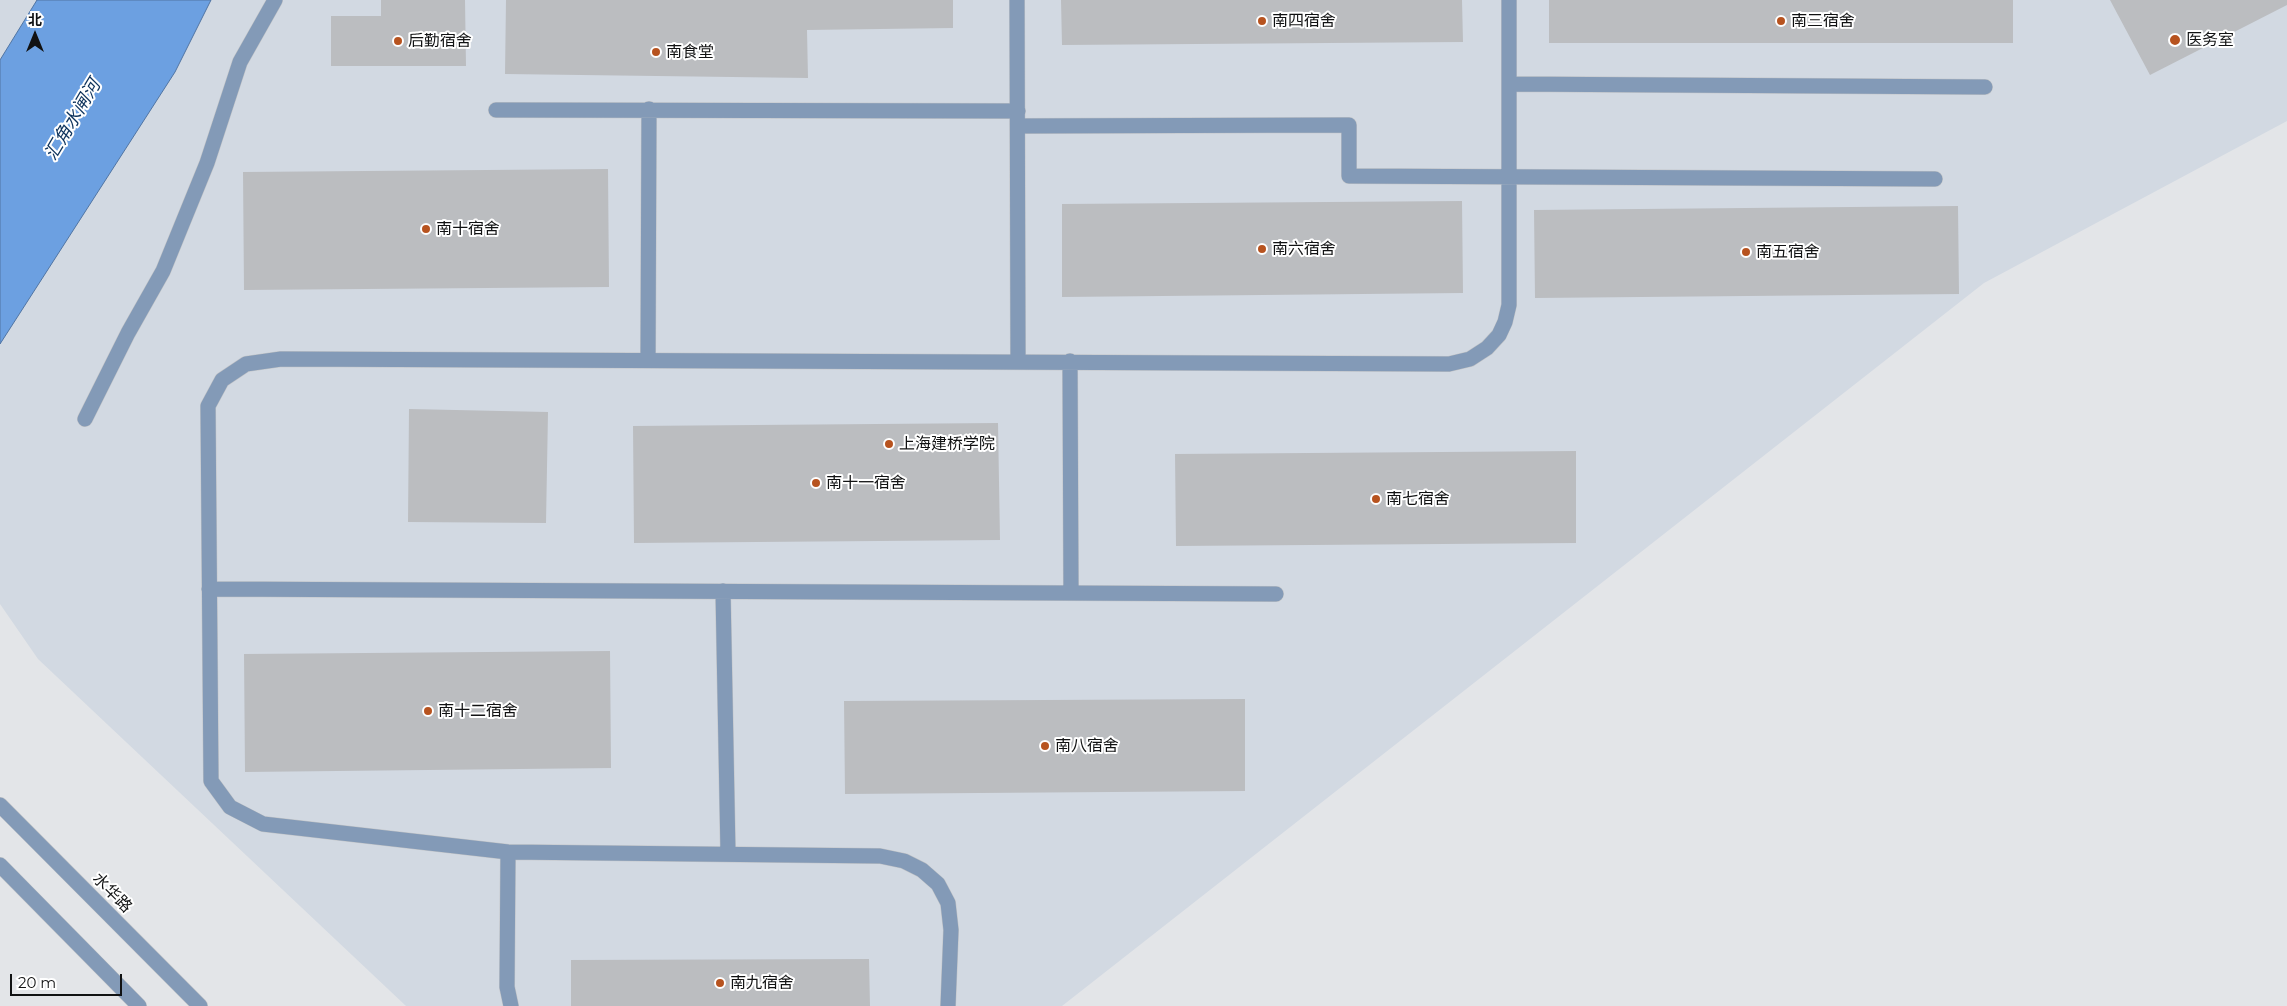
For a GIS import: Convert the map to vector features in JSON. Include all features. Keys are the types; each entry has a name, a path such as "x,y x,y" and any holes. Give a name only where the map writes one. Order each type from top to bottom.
{"street":[{"path":"85,419 128,333 164,271 207,163 240,62 275,0"},
{"path":"1017,0 1018,362"},
{"path":"948,1006 952,930 948,903 938,884 922,870 904,860 880,856 508,852 263,824 230,807 211,781 208,406 222,380 246,364 281,359 1449,364 1470,359 1487,348 1499,335 1505,322 1509,305 1510,0"},
{"path":"1510,84 1985,87"},
{"path":"648,360 649,109"},
{"path":"496,110 649,109 1349,126 1349,176 1934,179"},
{"path":"1070,361 1072,593"},
{"path":"209,589 1276,594"},
{"path":"723,591 728,853"},
{"name":"水华路","path":"0,805 200,1006"},
{"path":"508,852 507,986 511,1006"},
{"path":"0,865 139,1006"}],"shaded area":[{"name":"上海建桥学院","path":"0,0 2287,0 2287,121 1984,283 1062,1006 406,1006 38,659 0,604"}],"water":[{"name":"汇角水闸河","path":"37,0 211,0 175,72 0,344 0,60"}],"building":[{"name":"后勤宿舍","path":"381,0 465,0 466,66 331,66 331,16 381,16"},
{"name":"南食堂","path":"506,0 953,0 953,28 807,30 808,78 505,74"},
{"name":"南四宿舍","path":"1061,0 1462,0 1463,42 1062,45"},
{"name":"南三宿舍","path":"1549,0 2013,0 2013,43 1549,43"},
{"name":"医务室","path":"2110,0 2287,0 2287,5 2150,75"},
{"name":"南十宿舍","path":"608,169 609,287 244,290 243,172"},
{"name":"南六宿舍","path":"1462,201 1463,293 1062,297 1062,204"},
{"name":"南五宿舍","path":"1958,206 1959,294 1535,298 1534,210"},
{"path":"409,409 548,412 546,523 408,522"},
{"name":"南十一宿舍","path":"998,423 1000,540 634,543 633,426"},
{"name":"南七宿舍","path":"1576,451 1576,543 1176,546 1175,454"},
{"name":"南十二宿舍","path":"610,651 611,768 245,772 244,654"},
{"name":"南八宿舍","path":"1245,699 1245,791 845,794 844,701"},
{"name":"南九宿舍","path":"869,959 870,1006 571,1006 571,960"}],"place":[{"name":"南四宿舍","path":"1262,21"},
{"name":"南三宿舍","path":"1781,21"},
{"name":"医务室","path":"2175,40"},
{"name":"后勤宿舍","path":"398,41"},
{"name":"南食堂","path":"656,52"},
{"name":"南十宿舍","path":"426,229"},
{"name":"南六宿舍","path":"1262,249"},
{"name":"南五宿舍","path":"1746,252"},
{"name":"上海建桥学院","path":"889,444"},
{"name":"南十一宿舍","path":"816,483"},
{"name":"南七宿舍","path":"1376,499"},
{"name":"南十二宿舍","path":"428,711"},
{"name":"南八宿舍","path":"1045,746"},
{"name":"南九宿舍","path":"720,983"}]}
